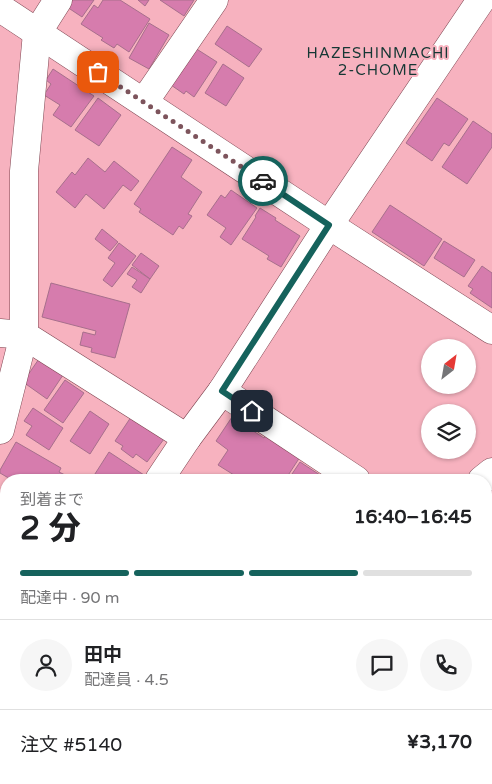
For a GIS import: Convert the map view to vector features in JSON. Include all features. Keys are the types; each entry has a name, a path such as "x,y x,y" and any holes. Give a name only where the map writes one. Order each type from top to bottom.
{"street":[{"path":"0,430 12,334 37,32 58,0"},
{"path":"144,102 214,0"},
{"path":"163,474 222,391 329,225 481,0"},
{"path":"0,8 492,330"},
{"path":"12,334 187,438"},
{"path":"222,391 340,474"}],"building":[{"path":"71,0 94,0 82,17 67,7"},
{"path":"103,0 120,0 150,19 129,52 117,44 114,48 101,40 103,38 81,24 94,5 98,8"},
{"path":"138,0 149,0 145,6"},
{"path":"160,0 194,0 184,16"},
{"path":"149,23 169,35 149,69 129,58"},
{"path":"227,26 262,49 249,67 215,44"},
{"path":"195,48 217,62 194,97 186,91 184,94 171,85"},
{"path":"223,64 244,78 226,106 205,93"},
{"path":"53,69 94,96 71,127 53,115 60,105 44,95 51,84 46,80"},
{"path":"98,98 121,115 99,146 75,130"},
{"path":"437,98 468,119 449,146 444,143 432,161 406,143"},
{"path":"473,121 492,134 492,147 467,184 442,167"},
{"path":"172,147 192,160 181,177 202,192 188,214 192,216 183,229 179,226 173,235 139,212 141,209 134,204"},
{"path":"88,158 105,172 114,161 139,181 131,191 123,185 104,209 86,194 75,208 56,192 72,172 75,175"},
{"path":"231,190 257,208 231,245 220,237 226,228 207,215 221,195 225,198"},
{"path":"390,205 442,239 424,266 372,232"},
{"path":"260,208 300,236 281,267 267,259 269,256 242,239"},
{"path":"102,229 118,242 110,251 95,239"},
{"path":"444,241 475,260 464,277 434,258"},
{"path":"119,243 136,256 112,287 103,280 115,263 108,258"},
{"path":"141,253 159,266 150,279 132,265"},
{"path":"482,266 492,273 492,308 470,293 473,289 468,286"},
{"path":"132,267 150,279 141,293 132,287 137,280 127,274"},
{"path":"51,283 130,304 115,358 91,352 92,348 80,345 83,332 95,335 96,331 42,317"},
{"path":"41,356 65,372 47,399 23,382"},
{"path":"65,380 84,393 63,423 44,410"},
{"path":"33,408 63,428 49,450 26,435 32,426 24,421"},
{"path":"90,411 109,424 90,454 70,441"},
{"path":"133,414 164,439 147,462 136,454 133,458 121,449 123,446 115,441"},
{"path":"232,417 264,438 266,435 300,457 289,474 232,474 218,465 228,450 216,441"},
{"path":"16,442 61,468 59,472 63,474 2,474 0,470"},
{"path":"109,452 142,474 95,474"},
{"path":"300,462 318,474 292,474"}],"way so far":[{"path":"98,72 263,181"}],"district":[{"name":"HAZESHINMACHI 2-CHOME","path":"378,62"}],"route":[{"path":"252,411 222,391 329,225 263,181"}]}
